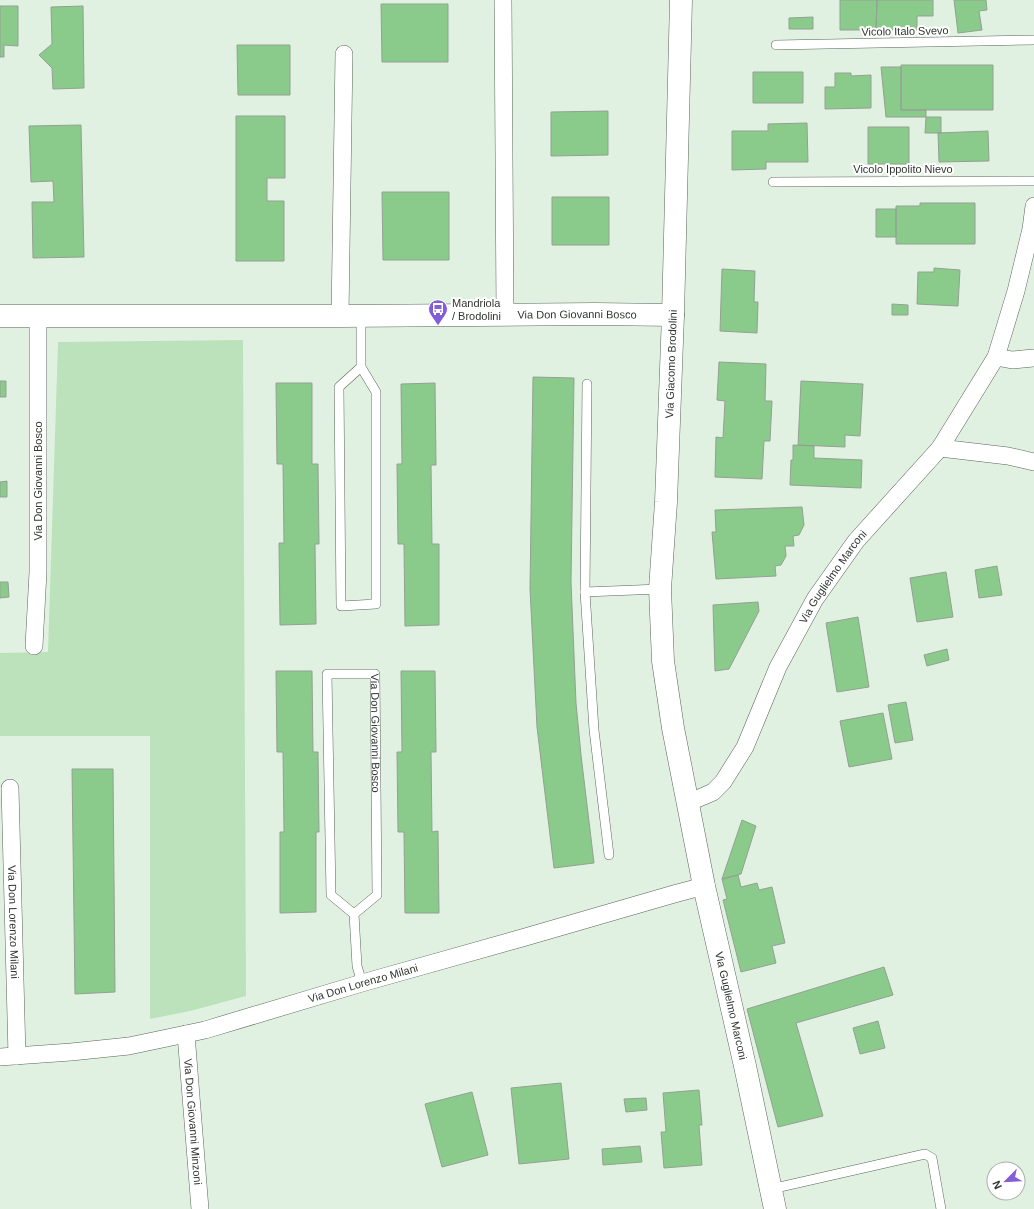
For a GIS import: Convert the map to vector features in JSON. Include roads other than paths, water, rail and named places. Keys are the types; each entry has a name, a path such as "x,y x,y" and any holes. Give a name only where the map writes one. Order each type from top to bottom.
{"street":[{"path":"503,0 505,315"},
{"name":"Via Giacomo Brodolini","path":"673,728 663,661 660,589 666,502 673,315 680,0"},
{"path":"340,316 344,54"},
{"name":"Via Guglielmo Marconi","path":"687,803 713,792 723,782 745,747 778,667 815,599 856,541 940,448 996,357 1016,291 1031,229 1034,206"},
{"name":"Via Don Giovanni Bosco","path":"0,316 673,315"},
{"name":"Via Don Giovanni Bosco","path":"34,646 38,572 38,317"},
{"path":"996,357 1012,360 1034,358"},
{"path":"940,448 1008,456 1034,462"},
{"name":"Via Guglielmo Marconi","path":"673,728 704,886 745,1066 773,1199"},
{"name":"Via Don Lorenzo Milani","path":"10,788 17,1056"},
{"name":"Via Don Lorenzo Milani","path":"0,1057 129,1046 186,1034 258,1015 362,983 704,886"},
{"name":"Via Don Giovanni Minzoni","path":"186,1034 200,1209"}],"lane":[{"name":"Vicolo Italo Svevo","path":"776,45 1034,40"},
{"name":"Vicolo Ippolito Nievo","path":"773,182 1034,181"},
{"path":"361,316 361,367 376,392 376,604 341,606 339,387 361,367"},
{"path":"587,384 585,592 594,730 609,855"},
{"path":"585,592 660,589"},
{"name":"Via Don Giovanni Bosco","path":"327,674 375,674 377,895 354,914 331,895 327,674"},
{"path":"354,914 357,966 362,983"},
{"path":"773,1199 925,1154 932,1158 941,1209"}],"place":[{"name":"Mandriola / Brodolini","path":"438,326"}]}
